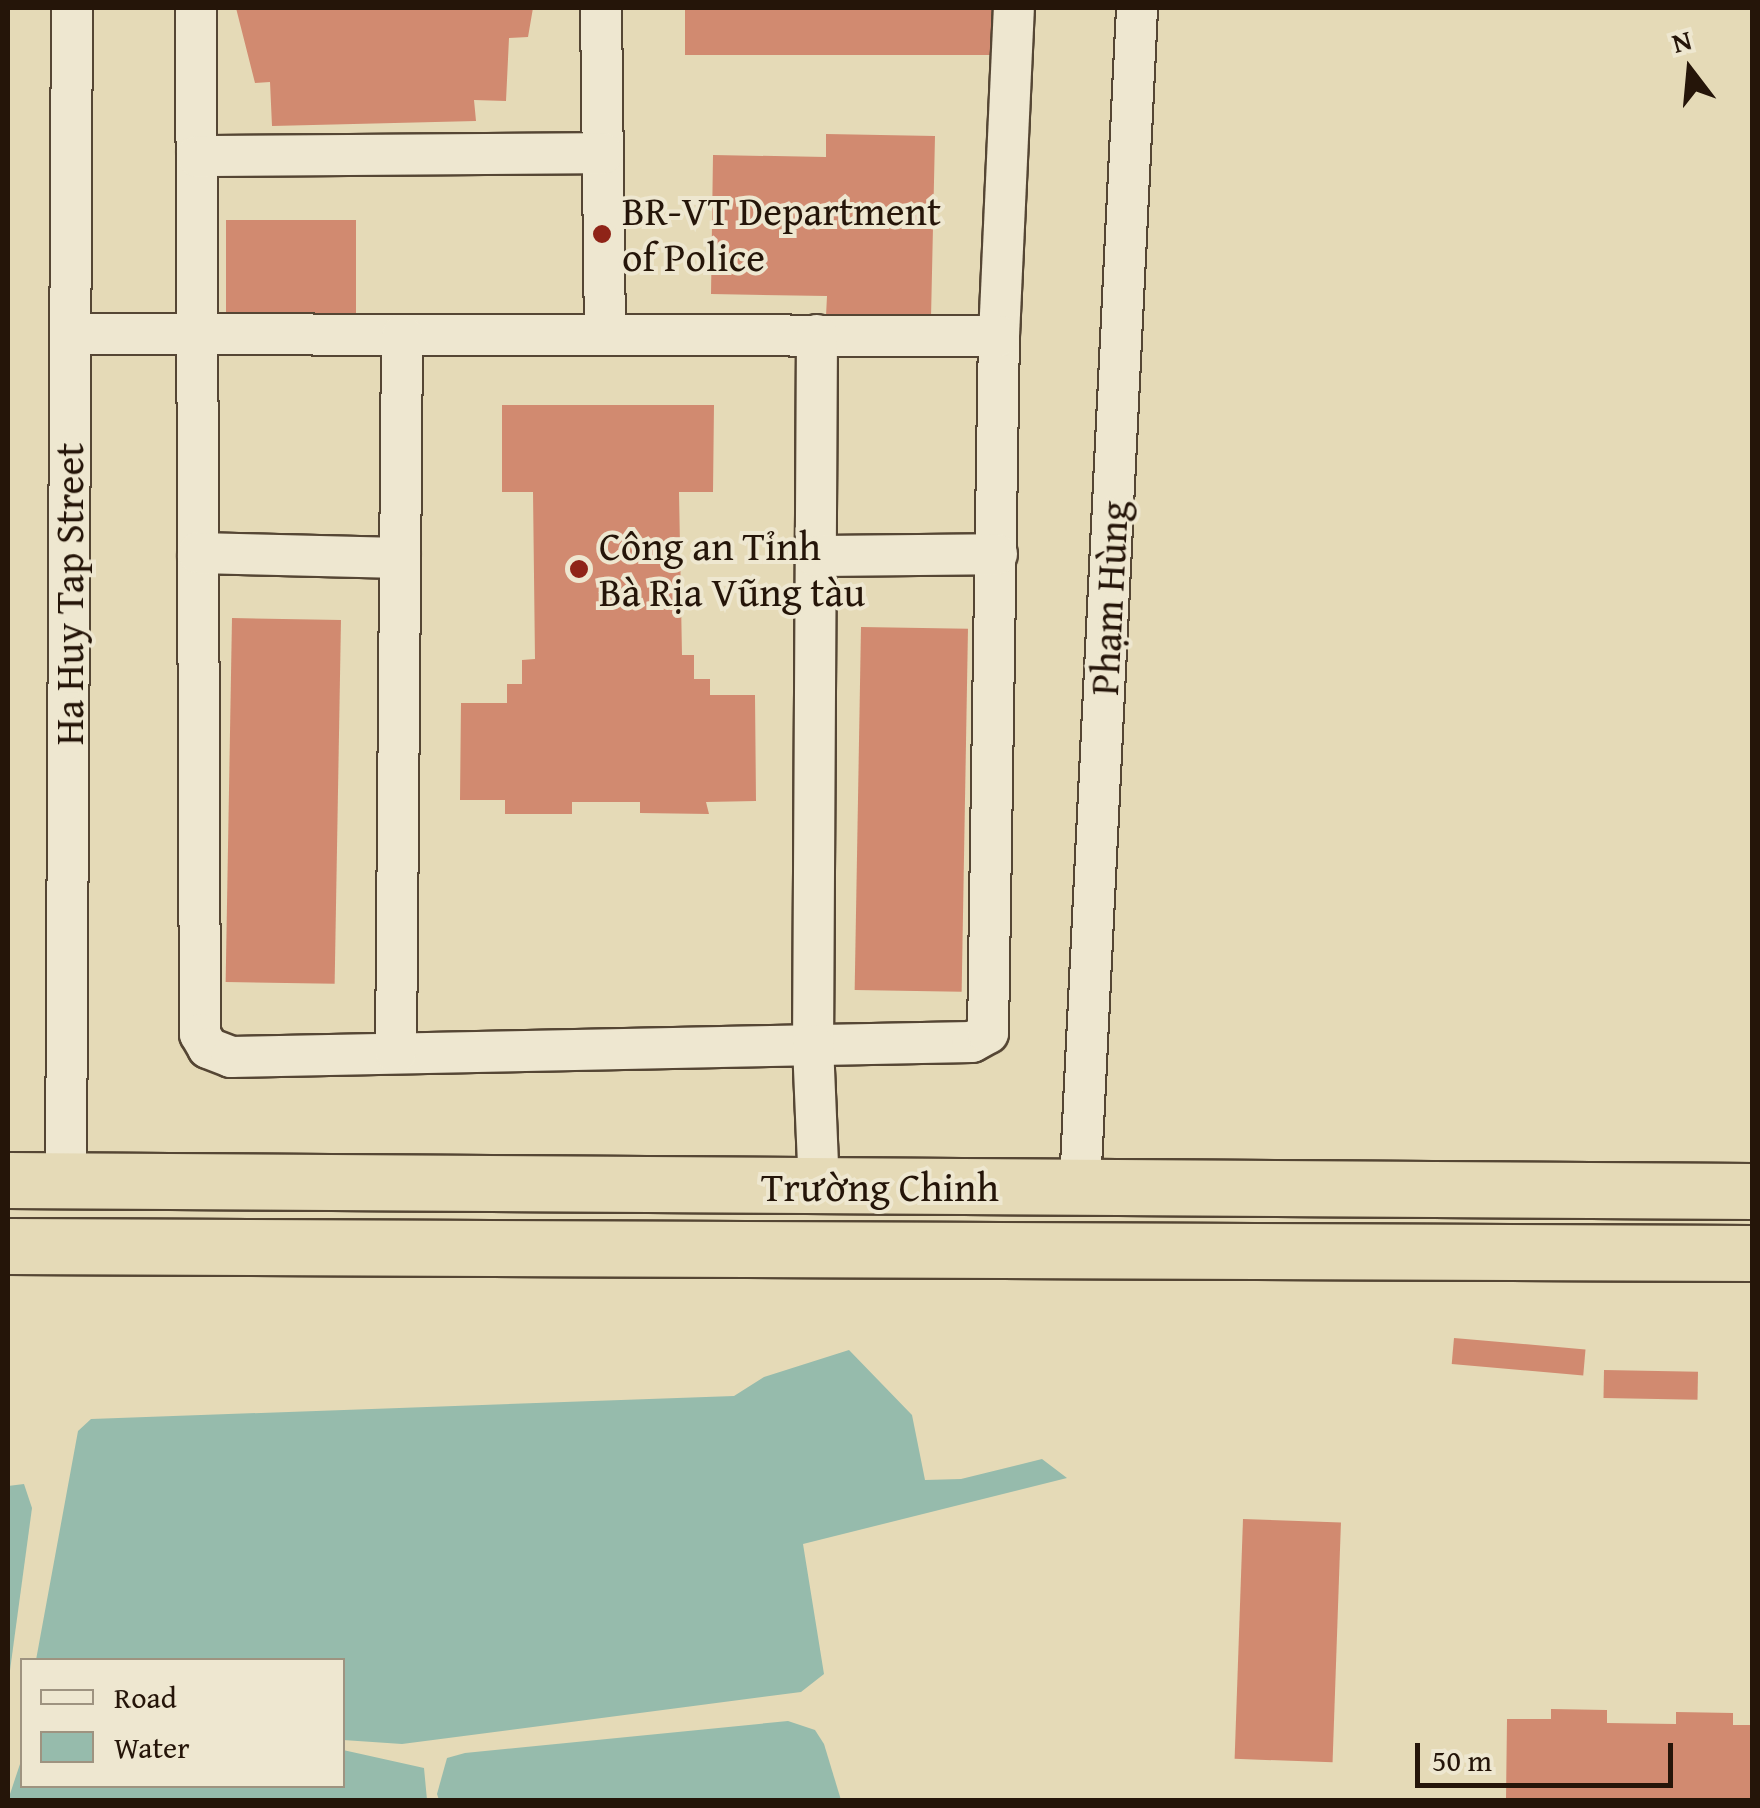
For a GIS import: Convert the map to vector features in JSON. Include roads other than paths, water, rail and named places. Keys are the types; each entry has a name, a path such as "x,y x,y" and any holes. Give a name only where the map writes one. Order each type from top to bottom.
{"highway":[{"name":"Trường Chinh","path":"8,1180 1752,1191"},
{"path":"1076,1247 1080,1188"},
{"name":"Trường Chinh","path":"8,1246 1076,1247 1752,1253"}],"street":[{"name":"Ha Huy Tap Street","path":"66,1180 72,8"},
{"path":"196,8 200,1034 208,1048 231,1056 972,1042 988,1033 1000,336 1014,8"},
{"path":"601,8 605,335"},
{"name":"Phạm Hùng","path":"1080,1188 1137,8"},
{"path":"196,156 603,154"},
{"path":"70,334 1000,336"},
{"path":"396,1054 402,335"},
{"path":"818,336 813,1046 819,1187"},
{"path":"198,553 400,558"},
{"path":"816,556 998,554"}],"water":[{"path":"849,1350 912,1415 925,1480 961,1479 1042,1459 1067,1478 803,1544 824,1674 801,1692 402,1744 345,1740 345,1658 36,1658 78,1431 91,1419 734,1396 764,1377"},
{"path":"24,1484 32,1508 8,1685 8,1486"},
{"path":"788,1721 815,1730 824,1744 841,1800 439,1800 437,1794 447,1758 465,1753"},
{"path":"345,1750 424,1768 427,1800 8,1800 20,1764 20,1788 345,1788"}],"place":[{"name":"BR-VT Department of Police","path":"602,234"},
{"name":"Công an Tỉnh Bà Rịa Vũng tàu","path":"579,569"}]}
